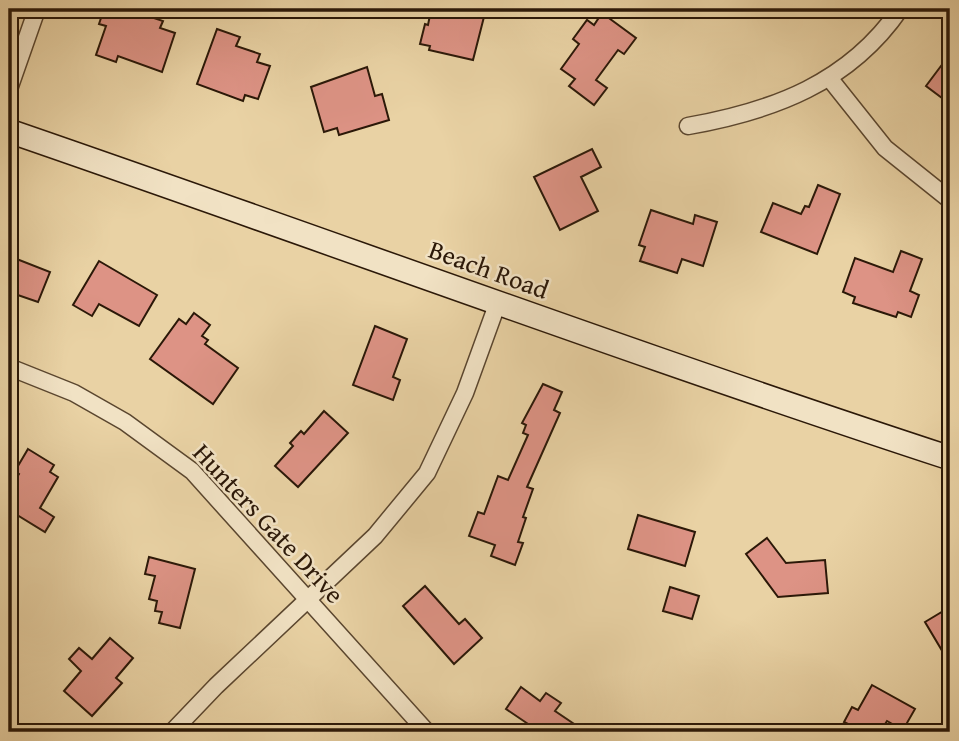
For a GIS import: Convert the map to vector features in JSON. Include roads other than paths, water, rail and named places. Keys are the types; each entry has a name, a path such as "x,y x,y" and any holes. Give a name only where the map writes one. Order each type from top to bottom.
{"street":[{"path":"9,89 37,9"},
{"path":"688,126 756,112 830,79 871,44 900,9"},
{"path":"830,79 885,148 907,169 950,200"},
{"name":"Beach Road","path":"9,131 782,403 950,458"},
{"path":"172,732 216,686 375,536 427,473 465,393 498,302"},
{"name":"Hunters Gate Drive","path":"9,367 74,393 125,422 165,450 212,491 427,732"}]}
